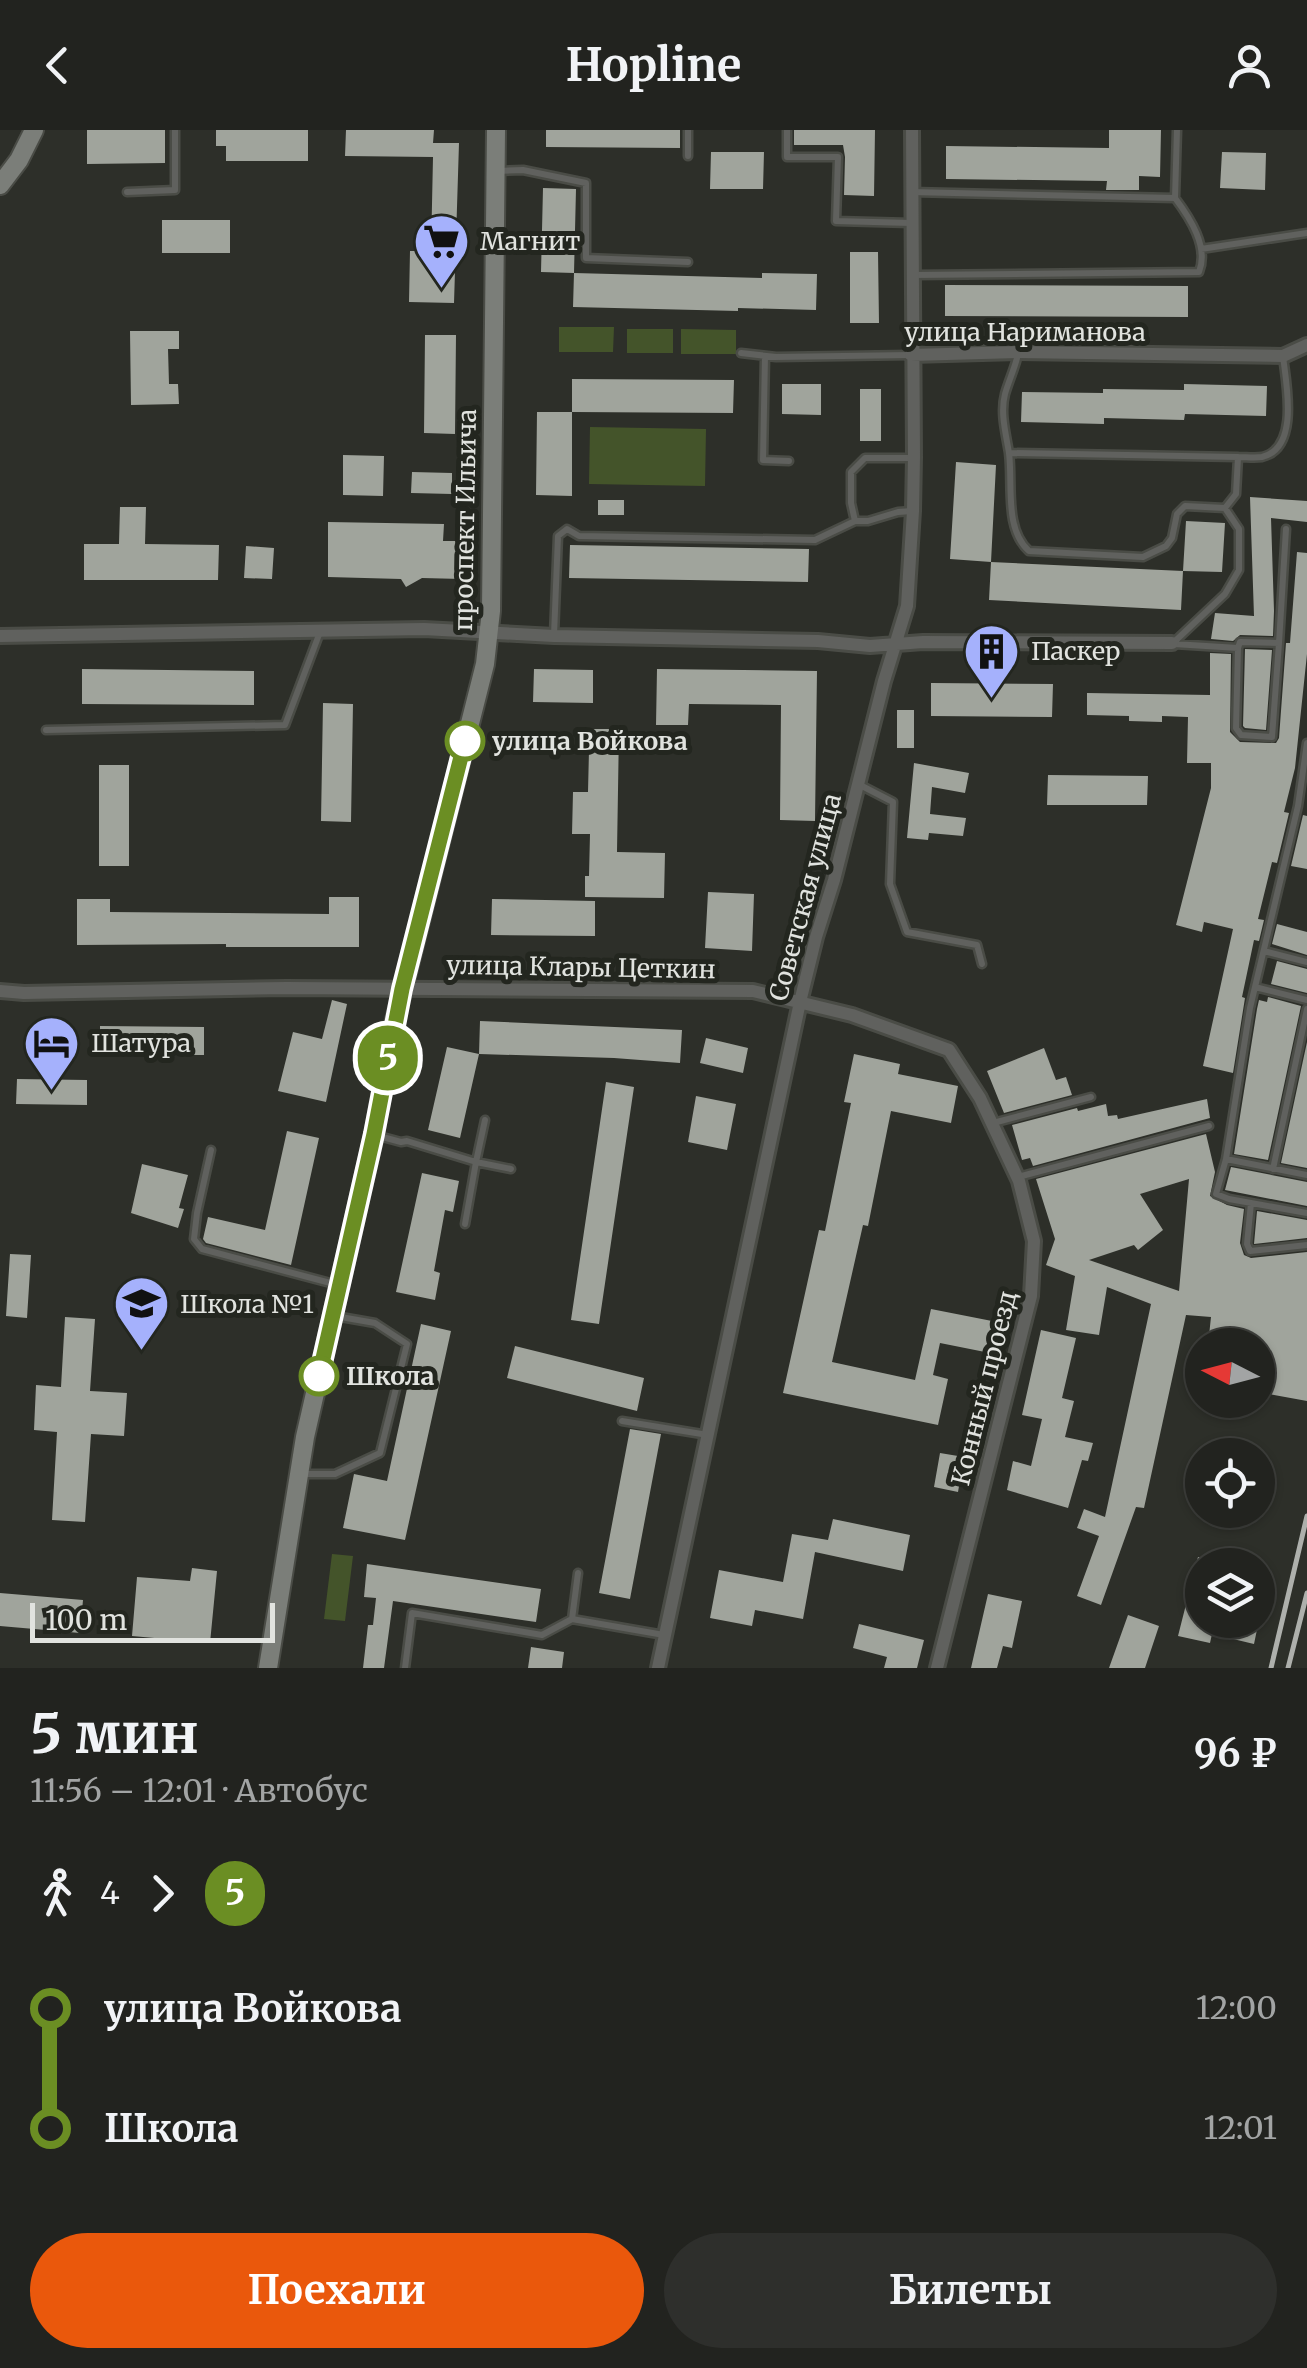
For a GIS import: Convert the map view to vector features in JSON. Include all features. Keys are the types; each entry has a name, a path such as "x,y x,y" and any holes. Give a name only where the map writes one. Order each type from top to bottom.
{"street":[{"path":"0,185 34,130"},
{"name":"проспект Ильича","path":"268,1668 305,1437 374,1134 402,989 485,664 491,611 496,130"},
{"name":"Советская улица","path":"658,1668 800,1002 907,606 914,458 912,130"},
{"name":"улица Нариманова","path":"912,355 1018,352 1283,356 1307,344"},
{"path":"0,636 424,630 818,641 870,646 1172,644"},
{"name":"улица Клары Цеткин","path":"0,991 286,988 753,992 800,1002"},
{"name":"Конный проезд","path":"800,1002 852,1015 949,1050 980,1098 1017,1177 1034,1241 1032,1296 937,1668"}],"lane":[{"path":"127,192 175,190 175,130"},
{"path":"688,130 688,156"},
{"path":"787,130 787,157 838,157 836,221 911,223"},
{"path":"912,275 1199,272 1204,260 1201,249 1190,218 1175,198 1177,130"},
{"path":"495,171 523,170 586,183 586,258 688,262"},
{"path":"911,192 1175,198"},
{"path":"1201,249 1307,233"},
{"path":"1018,352 1004,396 1003,422 1010,453 1013,522 1019,542 1030,551 1143,556 1166,546 1172,538 1177,514 1184,506 1225,508"},
{"name":"улица Нариманова","path":"741,354 912,355"},
{"path":"765,356 763,460 788,461"},
{"path":"1010,453 1265,457 1280,446 1287,428 1283,356"},
{"path":"1225,508 1236,494 1238,457"},
{"path":"855,521 850,472 866,458 914,458"},
{"path":"1172,644 1226,594 1239,570 1238,529 1225,508"},
{"path":"554,636 558,536 566,529 579,536 815,540 855,521 913,511"},
{"path":"1279,643 1240,642 1236,728 1241,735 1272,738 1279,643 1286,529"},
{"path":"46,730 285,725 320,632"},
{"path":"1172,644 1238,648"},
{"path":"1307,742 1303,806 1255,987 1226,1158 1216,1194 1307,1213"},
{"path":"858,784 893,802 890,884 907,932 977,945 982,964"},
{"path":"1264,952 1307,962"},
{"path":"1255,987 1307,1000"},
{"path":"1273,1169 1307,1009"},
{"path":"992,1124 1091,1097"},
{"path":"465,1224 485,1120"},
{"path":"1017,1177 1209,1126"},
{"path":"374,1134 511,1169"},
{"path":"211,1150 194,1239 202,1250 339,1285"},
{"path":"1226,1158 1307,1175"},
{"path":"1251,1203 1247,1244 1250,1251 1307,1245"},
{"path":"299,1474 335,1474 380,1453 407,1344 375,1323 334,1316"},
{"path":"622,1421 708,1436"},
{"path":"572,1620 578,1573"},
{"path":"405,1668 412,1613 542,1635 572,1620 665,1636"}],"green space":[{"path":"559,327 614,327 613,352 559,352"},
{"path":"627,329 673,329 673,353 627,353"},
{"path":"681,329 736,330 736,354 681,354"},
{"path":"590,427 706,429 705,486 589,484"},
{"path":"332,1554 353,1556 345,1621 324,1619"}],"building":[{"path":"87,130 165,130 165,163 87,164"},
{"path":"216,130 308,130 308,161 226,161 226,146 216,146"},
{"path":"346,130 434,130 433,143 459,143 454,303 409,302 410,251 431,251 433,157 345,156"},
{"path":"546,130 680,130 680,148 546,147"},
{"path":"794,130 875,130 874,196 844,195 843,145 794,145"},
{"path":"1109,130 1161,130 1160,177 1139,176 1139,190 1106,190 1107,181 946,179 946,146 1109,148"},
{"path":"711,152 764,152 763,189 710,189"},
{"path":"1222,152 1266,153 1265,190 1220,188"},
{"path":"543,188 576,189 574,273 541,272"},
{"path":"162,220 230,220 230,253 162,253"},
{"path":"850,252 878,252 879,323 850,323"},
{"path":"574,273 762,278 762,273 817,274 816,310 573,307"},
{"path":"945,285 1188,286 1188,317 945,316"},
{"path":"130,331 179,331 179,349 168,349 169,384 178,384 179,404 131,405"},
{"path":"425,335 456,335 455,434 424,433"},
{"path":"572,379 734,380 733,413 572,412"},
{"path":"782,384 821,384 821,415 782,414"},
{"path":"1184,384 1267,386 1266,416 1104,418 1104,424 1021,422 1022,392 1184,390"},
{"path":"860,389 881,389 881,441 860,441"},
{"path":"537,412 572,412 572,496 536,495"},
{"path":"343,455 384,456 383,496 343,495"},
{"path":"956,462 996,465 991,562 950,559"},
{"path":"412,472 452,473 452,494 411,493"},
{"path":"1250,497 1307,501 1307,522 1271,518 1273,636 1240,635 1233,641 1211,639 1215,613 1254,616"},
{"path":"598,500 624,500 624,515 598,515"},
{"path":"120,507 146,507 145,544 219,545 218,580 84,580 84,544 119,544"},
{"path":"1186,521 1225,523 1222,572 1183,571"},
{"path":"328,522 444,524 443,541 463,541 462,579 422,578 406,587 401,579 328,577"},
{"path":"570,545 809,549 808,582 569,578"},
{"path":"246,546 274,548 272,579 244,578"},
{"path":"1297,552 1307,553 1307,654 1295,768 1284,812 1289,813 1277,863 1272,862 1258,919 1264,920 1259,941 1254,940 1242,997 1245,998 1233,1073 1203,1066 1233,929 1204,922 1202,932 1176,925 1211,788 1211,763 1187,763 1188,717 1162,716 1162,722 1087,715 1087,693 1210,695 1210,653 1231,654 1230,732 1240,742 1276,743"},
{"path":"991,562 1183,571 1181,610 989,600"},
{"path":"1245,649 1272,650 1266,730 1243,726"},
{"path":"82,669 254,671 254,705 82,704"},
{"path":"534,669 593,670 593,703 533,702"},
{"path":"657,669 817,671 815,821 780,820 781,705 689,704 688,725 656,725"},
{"name":"Паскер","path":"931,683 1053,684 1052,717 931,716"},
{"path":"323,703 353,704 351,822 321,821"},
{"path":"897,710 914,710 914,748 897,748"},
{"path":"583,729 619,729 617,852 665,853 664,898 585,897 590,834 572,834 573,792 588,792 589,750 582,750"},
{"path":"914,763 969,773 965,793 932,787 930,814 966,818 963,836 929,833 928,840 907,838"},
{"path":"99,765 129,765 129,866 99,866"},
{"path":"1048,775 1148,776 1147,805 1047,805"},
{"path":"1303,815 1307,816 1307,869 1291,866"},
{"path":"708,892 754,894 752,951 705,948"},
{"path":"329,897 359,897 359,947 77,945 77,899 110,899 110,912 329,914"},
{"path":"492,899 595,901 595,936 491,935"},
{"path":"1277,924 1307,932 1307,955 1272,944"},
{"path":"1277,961 1307,969 1307,993 1271,984"},
{"path":"1268,997 1301,1006 1268,1160 1234,1154 1257,1009 1259,1000 1267,1002"},
{"path":"332,1000 347,1004 326,1102 278,1091 293,1032 322,1039"},
{"path":"480,1021 682,1030 680,1063 479,1054"},
{"path":"100,1026 204,1027 204,1055 100,1055"},
{"path":"706,1038 748,1048 743,1073 700,1063"},
{"path":"1307,1042 1307,1168 1281,1163"},
{"path":"447,1047 479,1054 460,1138 428,1130"},
{"path":"1044,1048 1056,1080 1066,1077 1072,1095 1004,1113 987,1071"},
{"path":"854,1054 900,1064 898,1074 958,1086 951,1123 891,1111 868,1226 863,1225 832,1362 915,1380 931,1309 992,1321 990,1328 1001,1330 997,1348 986,1346 985,1352 940,1343 933,1375 948,1379 938,1425 783,1393 819,1230 825,1231 851,1103 844,1102"},
{"name":"Шатура","path":"17,1079 87,1080 87,1105 16,1104"},
{"path":"606,1082 634,1087 599,1324 571,1320"},
{"path":"696,1096 736,1104 727,1150 688,1142"},
{"path":"1207,1099 1210,1118 1033,1166 1030,1158 1022,1160 1012,1125 1106,1104 1108,1116 1117,1115 1118,1119"},
{"path":"287,1131 319,1138 291,1265 206,1243 203,1239 208,1217 265,1230"},
{"path":"1206,1134 1215,1172 1210,1196 1244,1209 1240,1243 1244,1255 1251,1258 1307,1252 1307,1401 1275,1395 1275,1328 1210,1328 1211,1317 1186,1315 1144,1508 1136,1507 1101,1605 1077,1596 1099,1536 1077,1528 1084,1509 1105,1517 1151,1304 1107,1287 1099,1335 1066,1330 1075,1276 1046,1265 1055,1239 1036,1179","holes":["1189,1179 1179,1291 1089,1260 1134,1245 1138,1250 1163,1230 1140,1194"]},
{"path":"142,1164 188,1175 178,1228 131,1213"},
{"path":"1231,1167 1307,1182 1307,1206 1225,1190"},
{"path":"422,1173 459,1181 453,1212 445,1210 434,1271 440,1273 435,1300 396,1292"},
{"path":"1257,1211 1307,1220 1307,1238 1254,1244"},
{"path":"10,1254 31,1255 27,1318 6,1316"},
{"path":"65,1317 95,1319 90,1391 127,1393 124,1436 91,1434 85,1522 52,1520 57,1432 34,1430 36,1385 61,1387"},
{"path":"421,1324 451,1331 405,1540 343,1528 354,1474 387,1481"},
{"path":"1041,1330 1076,1338 1062,1398 1074,1401 1065,1437 1093,1443 1088,1461 1082,1460 1068,1508 1007,1490 1013,1461 1031,1466 1042,1419 1022,1415"},
{"path":"515,1346 644,1378 637,1411 507,1378"},
{"path":"630,1429 661,1434 630,1599 599,1593"},
{"path":"940,1453 964,1457 958,1492 934,1487"},
{"path":"833,1519 910,1535 903,1571 815,1552 803,1619 755,1610 752,1626 710,1618 719,1570 783,1582 792,1534 828,1540"},
{"path":"367,1564 541,1589 536,1622 393,1601 384,1668 363,1668 376,1598 364,1597"},
{"path":"192,1568 217,1571 210,1643 132,1636 137,1577 190,1581"},
{"path":"0,1593 83,1600 80,1633 0,1626"},
{"path":"988,1594 1022,1601 1012,1648 1003,1646 997,1668 971,1668"},
{"path":"1185,1608 1185,1638 1178,1636"},
{"path":"1128,1615 1159,1626 1145,1668 1109,1668"},
{"path":"859,1624 924,1640 917,1668 884,1668 887,1657 853,1648"},
{"path":"1229,1638 1255,1638 1254,1644"},
{"path":"531,1647 564,1652 562,1668 528,1668"}],"railway":[{"path":"1271,1668 1307,1516"},
{"path":"1288,1668 1307,1593"}],"bus line":[{"name":"5","path":"319,1376 374,1134 402,989 465,741"}],"place":[{"name":"Магнит","path":"441,290"},
{"name":"Паскер","path":"992,700"},
{"name":"улица Войкова","path":"465,741"},
{"name":"Шатура","path":"52,1092"},
{"name":"Школа №1","path":"141,1353"},
{"name":"Школа","path":"319,1376"}]}
